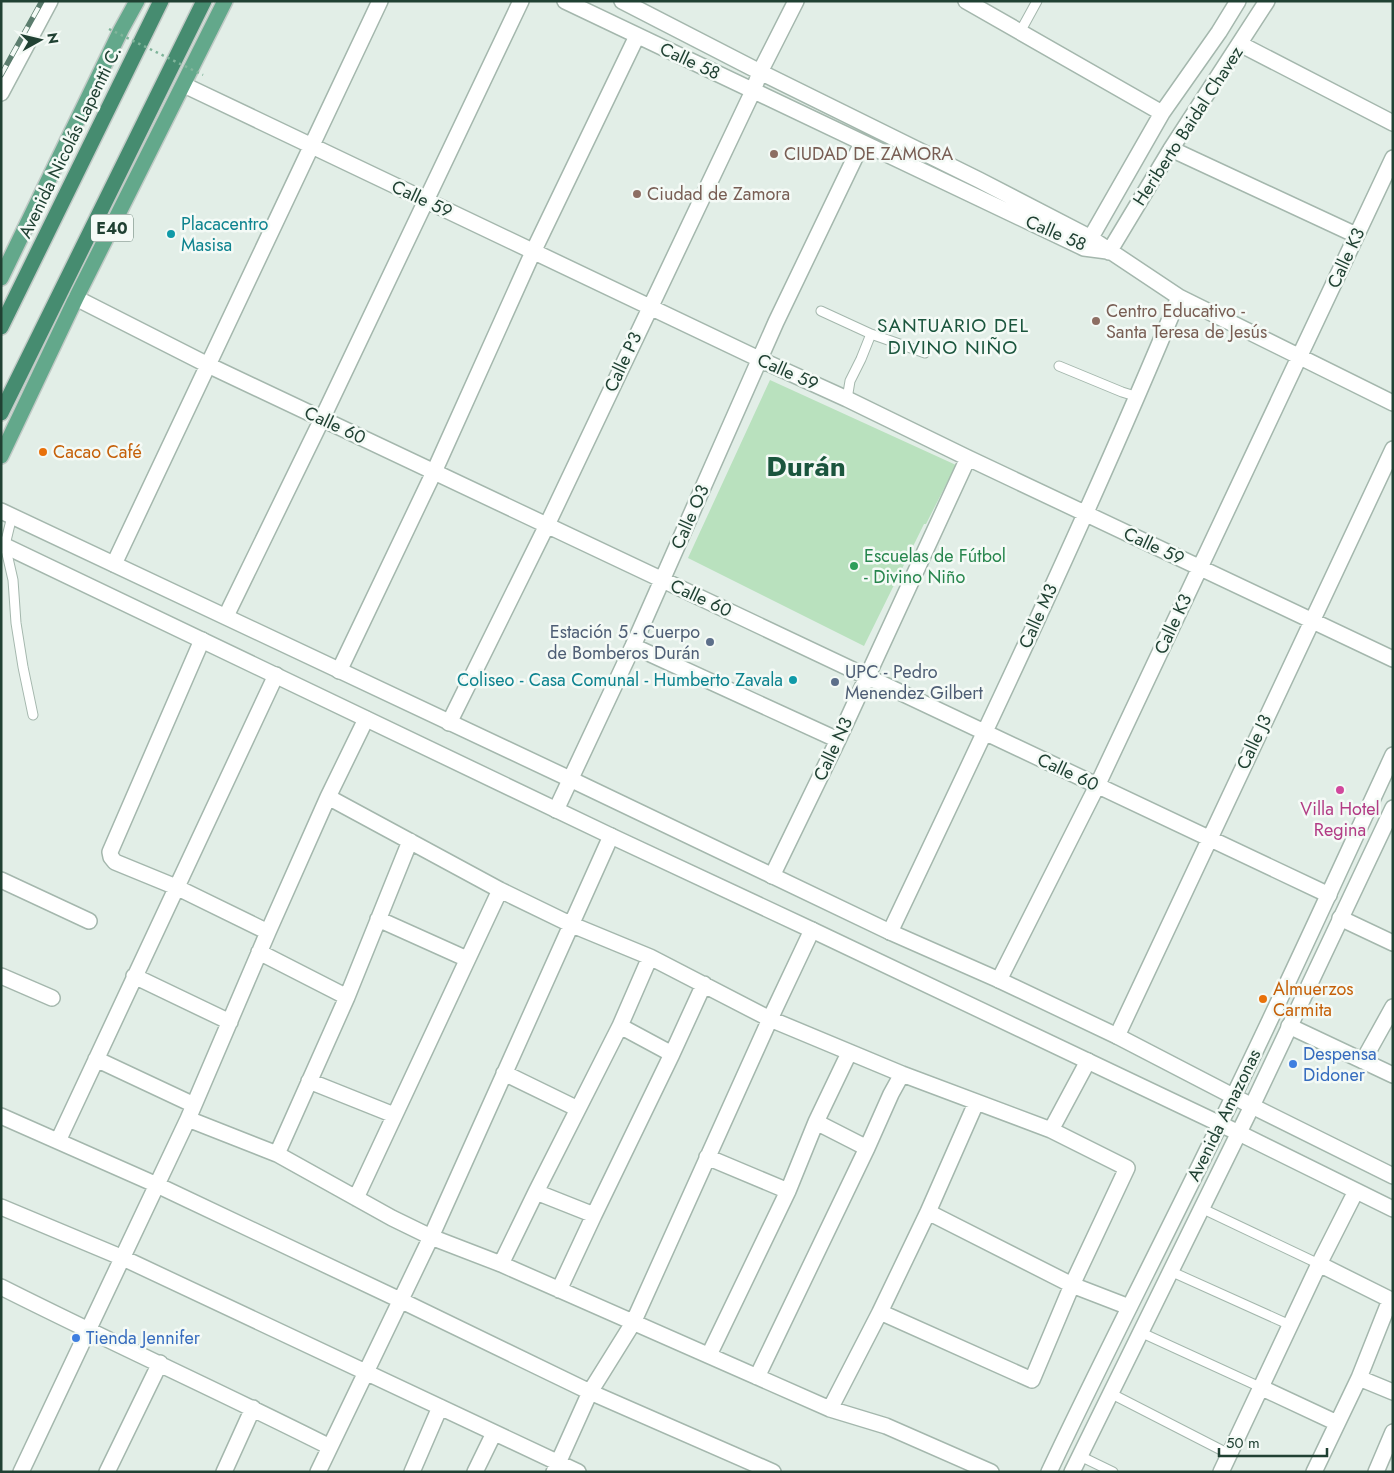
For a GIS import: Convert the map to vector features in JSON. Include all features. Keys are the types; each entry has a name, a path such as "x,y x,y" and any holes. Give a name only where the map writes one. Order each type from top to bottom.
{"highway":[{"name":"Avenida Nicolás Lapentti C.","path":"1,327 161,1"},
{"name":"E40","path":"1,413 204,1"}],"main road":[{"name":"Avenida Nicolás Lapentti C.","path":"1,278 121,30 137,1"},
{"name":"E40","path":"1,456 76,298 225,1"}],"street":[{"path":"1,94 50,1"},
{"path":"114,564 380,1"},
{"path":"226,616 521,1"},
{"name":"Calle 58","path":"565,1 862,143 1109,252"},
{"name":"Calle 58","path":"622,1 760,72 979,180 1087,243"},
{"name":"Calle P3","path":"449,722 547,525 753,91 760,72 796,1"},
{"path":"966,1 1162,113"},
{"name":"Heriberto Baidal Chavez","path":"1087,243 1162,113 1219,32 1238,1"},
{"name":"Heriberto Baidal Chavez","path":"1109,252 1171,149 1267,1"},
{"path":"339,671 434,472 533,252 637,36"},
{"path":"1240,44 1393,123"},
{"name":"Calle 59","path":"184,85 1393,659"},
{"name":"Calle O3","path":"556,810 633,646 759,359 862,143"},
{"path":"1171,149 1356,235"},
{"name":"Calle K3","path":"999,980 1097,786 1393,158"},
{"path":"1109,252 1179,297 1393,403"},
{"name":"Calle M3","path":"890,932 985,733 1138,397 1179,297"},
{"name":"Calle 60","path":"76,298 208,365 1329,895"},
{"name":"Calle J3","path":"1117,1036 1393,449"},
{"name":"Calle N3","path":"772,876 838,740 968,458"},
{"path":"7,513 890,932 999,980 1117,1036 1393,1176"},
{"path":"3,544 556,810 1221,1123 1393,1209"},
{"path":"202,640 110,852 111,857 115,862 176,887 268,932"},
{"path":"633,646 838,740"},
{"path":"58,1141 276,675"},
{"path":"21,1472 191,1112 328,797 366,719"},
{"name":"Avenida Amazonas","path":"1049,1472 1091,1383 1234,1096 1393,755"},
{"path":"328,797 500,890 570,924 650,957 770,1019 902,1074 1051,1130 1127,1168 1072,1284 1032,1380 880,1312"},
{"name":"Avenida Amazonas","path":"1072,1472 1239,1133 1393,808"},
{"path":"318,1472 431,1237 611,836"},
{"path":"277,1154 347,997 410,841"},
{"path":"1,880 89,921"},
{"path":"356,1198 500,890"},
{"path":"1340,918 1393,943"},
{"path":"378,919 467,959"},
{"path":"556,1467 590,1392 633,1323 812,930"},
{"path":"259,952 347,997"},
{"path":"502,1264 536,1192 620,1026 650,957"},
{"path":"1,976 52,998"},
{"path":"134,976 230,1022"},
{"path":"558,1290 704,984"},
{"path":"1363,1061 1393,1006"},
{"path":"620,1026 672,1054"},
{"path":"1289,1026 1393,1075"},
{"path":"709,1355 788,1191 816,1122 849,1053"},
{"path":"96,1059 191,1112 277,1154 431,1237 502,1264 830,1409 886,1426 991,1472"},
{"path":"1051,1130 1088,1061"},
{"path":"504,1074 578,1108"},
{"path":"757,1377 902,1074"},
{"path":"309,1081 394,1115"},
{"path":"830,1409 880,1312 928,1212 976,1103"},
{"path":"1,1116 157,1185 590,1392 773,1472"},
{"path":"816,1122 867,1148"},
{"path":"708,1157 788,1191"},
{"path":"1221,1472 1319,1264 1356,1191"},
{"path":"536,1192 594,1215"},
{"path":"1,1207 123,1258 494,1432 556,1467 578,1472"},
{"path":"928,1212 1072,1284 1129,1307"},
{"path":"1314,1472 1359,1378 1391,1301 1319,1264"},
{"path":"1,1287 330,1447"},
{"path":"107,1472 160,1363"},
{"path":"1359,1378 1393,1392"},
{"path":"1260,1387 1338,1422"},
{"path":"412,1472 440,1407"},
{"path":"224,1472 253,1408"},
{"path":"475,1472 494,1432"},
{"path":"1376,1472 1393,1432"}],"lane":[{"path":"1020,32 1037,1"},
{"path":"820,311 871,334 925,353"},
{"path":"847,399 850,381 871,334"},
{"path":"1059,366 1138,397"},
{"path":"7,513 3,544 13,580 16,622 33,715"},
{"path":"1201,1208 1319,1264"},
{"path":"1170,1271 1290,1326"},
{"path":"1140,1332 1260,1387"},
{"path":"1110,1393 1229,1454"},
{"path":"1080,1456 1113,1472"}],"path":[{"path":"109,29 203,75"}],"green space":[{"path":"770,380 956,465 926,524 924,524 864,646 688,558"}],"railway":[{"path":"1,75 42,1"}],"place":[{"name":"CIUDAD DE ZAMORA","path":"774,154"},
{"name":"Ciudad de Zamora","path":"637,194"},
{"name":"Placacentro Masisa","path":"171,234"},
{"name":"Centro Educativo - Santa Teresa de Jesús","path":"1096,321"},
{"name":"Cacao Café","path":"43,452"},
{"name":"Escuelas de Fútbol - Divino Niño","path":"854,566"},
{"name":"Estación 5 - Cuerpo de Bomberos Durán","path":"710,642"},
{"name":"Coliseo - Casa Comunal - Humberto Zavala","path":"793,680"},
{"name":"UPC - Pedro Menendez Gilbert","path":"835,682"},
{"name":"Villa Hotel Regina","path":"1340,790"},
{"name":"Almuerzos Carmita","path":"1263,999"},
{"name":"Despensa Didoner","path":"1293,1064"},
{"name":"Tienda Jennifer","path":"76,1338"}],"district":[{"name":"SANTUARIO DEL DIVINO NIÑO","path":"953,336"},
{"name":"Durán","path":"806,466"}]}
